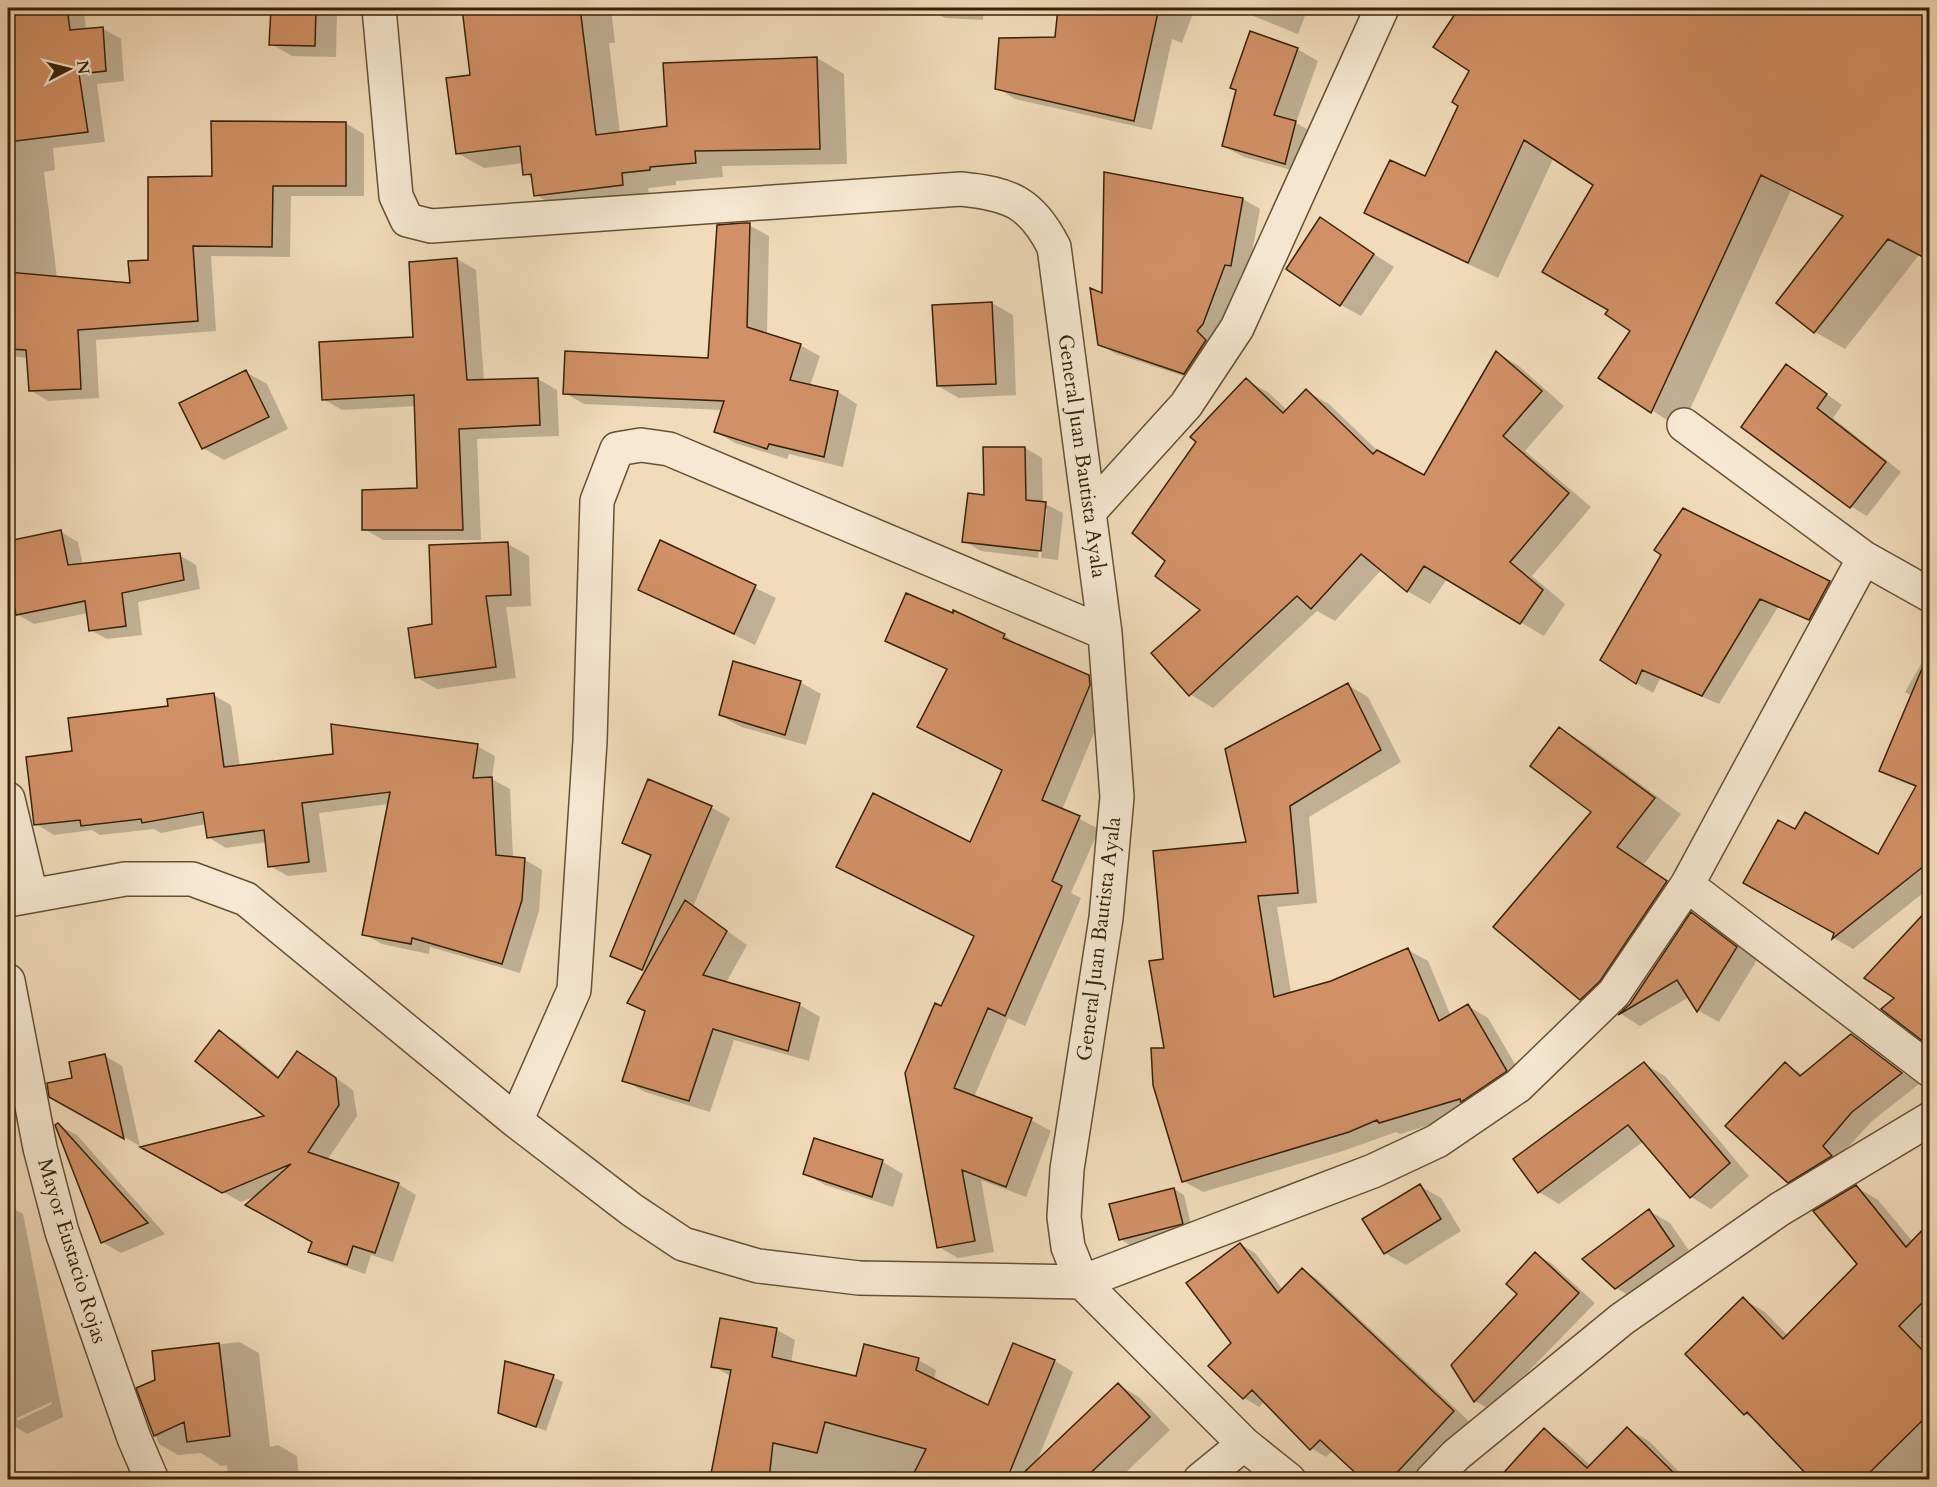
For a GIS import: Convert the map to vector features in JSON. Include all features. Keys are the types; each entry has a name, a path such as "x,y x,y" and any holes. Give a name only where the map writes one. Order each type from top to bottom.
{"street":[{"name":"General Juan Bautista Ayala","path":"379,8 396,196 407,220 431,226 961,189 985,192 1023,205 1034,214 1054,247 1105,633 1116,797 1106,918 1067,1169 1064,1217 1068,1247 1082,1282 1244,1444 1289,1479"},
{"path":"1090,511 1186,405 1237,328 1382,8"},
{"path":"1684,425 1864,558 1929,595"},
{"path":"516,1121 574,990 590,741 597,501 616,449 641,445 669,449 1105,633"},
{"path":"8,799 19,898 125,879 192,879 246,900 516,1121 632,1210 683,1244 758,1266 859,1278 1082,1282 1373,1172 1437,1141 1518,1086 1614,993 1687,885 1864,558"},
{"path":"1687,885 1929,1070"},
{"name":"Mayor Eustacio Rojas","path":"8,981 40,1148 62,1233 134,1438 152,1479"},
{"path":"1432,1479 1456,1455 1622,1319 1780,1209 1929,1119"},
{"path":"1200,1479 1244,1444"}],"building":[{"path":"8,8 67,8 70,30 103,27 106,71 79,74 88,132 8,142"},
{"path":"271,8 316,8 315,46 269,45"},
{"path":"462,8 580,8 596,135 667,126 663,63 817,57 820,149 695,151 696,163 650,167 650,170 622,173 623,185 534,196 531,174 523,175 520,146 456,154 446,78 470,75"},
{"path":"1058,8 1159,8 1134,121 995,89 999,38 1055,37"},
{"path":"1459,8 1929,8 1929,260 1888,239 1814,333 1776,303 1843,216 1761,175 1651,413 1598,378 1630,331 1605,314 1608,310 1542,272 1593,185 1524,140 1468,263 1364,213 1390,160 1425,176 1458,106 1452,102 1469,71 1433,47"},
{"path":"1250,31 1298,48 1274,115 1296,121 1285,164 1222,146 1236,90 1230,88"},
{"path":"211,121 346,122 346,186 273,186 272,247 193,246 198,321 78,330 81,389 29,391 26,350 8,349 8,272 130,283 128,261 148,260 148,177 212,176"},
{"path":"1104,172 1243,198 1231,266 1225,265 1203,324 1197,331 1206,340 1184,374 1098,345 1090,288 1102,293"},
{"path":"1320,217 1374,254 1340,306 1286,269"},
{"path":"750,223 747,327 801,344 790,380 838,391 824,457 769,444 767,449 714,432 724,401 563,394 565,351 708,358 717,225"},
{"path":"457,258 467,380 538,378 540,425 459,429 463,530 362,530 362,490 417,488 414,395 322,400 319,342 413,337 409,262"},
{"path":"992,302 996,384 937,386 932,305"},
{"path":"1496,351 1542,391 1503,436 1569,493 1510,562 1543,590 1520,624 1424,566 1407,592 1361,554 1311,609 1297,596 1189,696 1151,653 1200,610 1155,576 1165,561 1132,533 1196,442 1190,437 1246,378 1283,413 1306,389 1373,454 1377,450 1424,475"},
{"path":"1786,364 1827,394 1817,408 1886,462 1850,508 1741,427"},
{"path":"246,370 269,417 202,449 179,403"},
{"path":"983,447 1025,447 1026,500 1046,502 1041,551 962,542 968,493 984,495"},
{"path":"1683,508 1830,581 1809,620 1760,599 1702,696 1642,670 1636,684 1600,660 1661,555 1654,550"},
{"path":"61,530 68,565 180,553 184,580 122,593 126,626 89,631 85,601 16,615 8,576 8,541"},
{"path":"660,540 756,585 734,634 638,590"},
{"path":"508,542 511,595 486,596 496,667 415,678 408,628 432,624 429,545"},
{"path":"906,593 953,613 953,610 1005,634 1003,638 1089,675 1090,685 1042,800 1080,816 1052,881 1062,886 1005,1016 988,1008 954,1088 1032,1118 1006,1187 962,1170 975,1241 937,1248 905,1073 935,1003 941,1006 974,936 836,867 873,793 970,842 1002,770 917,727 947,669 885,641"},
{"path":"1929,652 1929,862 1832,939 1834,933 1743,883 1778,820 1795,829 1805,812 1878,854 1916,786 1879,771"},
{"path":"733,661 801,681 785,735 719,715"},
{"path":"1348,683 1381,750 1290,806 1298,893 1258,896 1274,997 1331,981 1408,948 1439,1021 1468,1004 1507,1071 1461,1102 1460,1099 1379,1123 1377,1120 1349,1132 1182,1182 1153,1085 1151,1048 1164,1048 1149,961 1163,959 1153,851 1246,842 1225,749"},
{"path":"214,693 224,767 333,754 331,724 478,744 473,778 492,777 496,855 525,858 522,900 502,964 412,938 411,944 362,935 390,792 302,803 309,862 268,867 264,830 207,838 203,812 142,823 141,819 81,826 80,820 34,825 26,757 72,751 68,718 168,706 167,699"},
{"path":"1559,727 1655,798 1617,847 1667,881 1600,981 1580,1000 1493,927 1591,812 1530,766"},
{"path":"648,779 712,806 642,970 610,956 651,855 622,843"},
{"path":"685,900 727,931 703,975 800,1003 788,1051 713,1029 689,1101 622,1081 645,1011 627,1003"},
{"path":"1929,908 1929,1046 1881,1009 1894,998 1864,978"},
{"path":"1691,912 1737,947 1697,1012 1677,980 1618,1015 1630,1004"},
{"path":"219,1030 278,1078 297,1051 336,1078 339,1105 308,1152 399,1183 375,1253 353,1246 347,1265 308,1252 312,1242 245,1205 291,1164 222,1193 140,1147 264,1116 195,1061"},
{"path":"1851,1034 1902,1073 1852,1112 1823,1146 1832,1156 1788,1183 1725,1126 1785,1062 1800,1076"},
{"path":"105,1054 124,1139 49,1097 47,1083 72,1078 69,1062"},
{"path":"1644,1062 1730,1163 1690,1198 1628,1125 1538,1193 1513,1159"},
{"path":"58,1123 148,1223 101,1243 55,1125"},
{"path":"814,1138 883,1160 872,1197 803,1174"},
{"path":"1420,1184 1441,1219 1384,1254 1362,1219"},
{"path":"1856,1185 1906,1247 1929,1223 1929,1296 1899,1326 1929,1357 1929,1414 1863,1479 1811,1479 1747,1412 1744,1415 1685,1354 1743,1297 1783,1339 1857,1264 1813,1211"},
{"path":"1174,1188 1183,1224 1119,1240 1109,1204"},
{"path":"1649,1209 1674,1246 1615,1289 1582,1259"},
{"path":"1240,1243 1278,1293 1302,1268 1454,1411 1391,1479 1362,1479 1320,1440 1310,1450 1252,1390 1243,1399 1208,1366 1231,1343 1186,1283"},
{"path":"1535,1252 1579,1293 1474,1402 1451,1365 1517,1294 1506,1284"},
{"path":"720,1318 777,1328 772,1357 856,1376 864,1344 919,1358 916,1370 988,1405 1013,1343 1055,1360 1007,1479 911,1479 926,1449 825,1422 817,1453 773,1443 769,1479 710,1479 731,1370 711,1367"},
{"path":"219,1343 230,1436 187,1442 184,1422 154,1436 136,1388 155,1380 152,1351"},
{"path":"505,1361 554,1375 536,1427 498,1413"},
{"path":"1118,1383 1150,1417 1084,1479 1017,1479"},
{"path":"1627,1427 1680,1479 1498,1479 1544,1428 1587,1468"}]}
